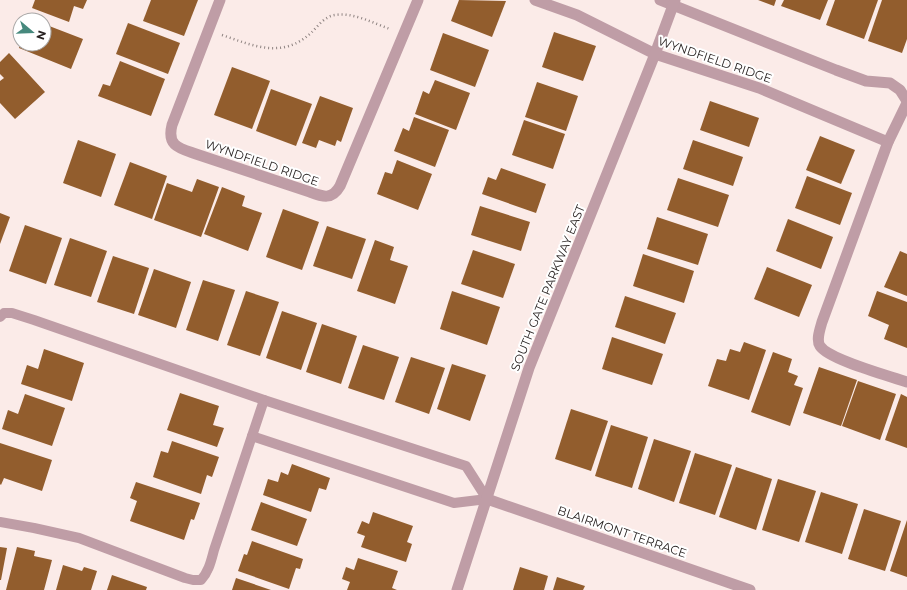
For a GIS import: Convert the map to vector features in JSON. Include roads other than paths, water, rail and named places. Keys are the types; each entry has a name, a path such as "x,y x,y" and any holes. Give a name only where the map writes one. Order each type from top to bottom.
{"street":[{"name":"WYNDFIELD RIDGE","path":"220,0 172,125 170,132 173,144 193,153 320,196 327,197 337,191 340,186 418,0"},
{"name":"WYNDFIELD RIDGE","path":"535,0 577,15 655,54 759,88 888,142"},
{"path":"660,0 674,3 842,72 866,81 890,83 900,90 907,102 888,142 822,322 818,341 820,346 832,355 907,382"},
{"name":"SOUTH GATE PARKWAY EAST","path":"457,590 529,368 674,3"},
{"name":"BLAIRMONT TERRACE","path":"486,498 750,590"}],"lane":[{"path":"0,317 4,313 12,313 34,320 264,400 466,466 486,498 454,503 252,436"},
{"path":"0,522 79,538 185,578 201,580 207,574 210,566 264,400"}]}
